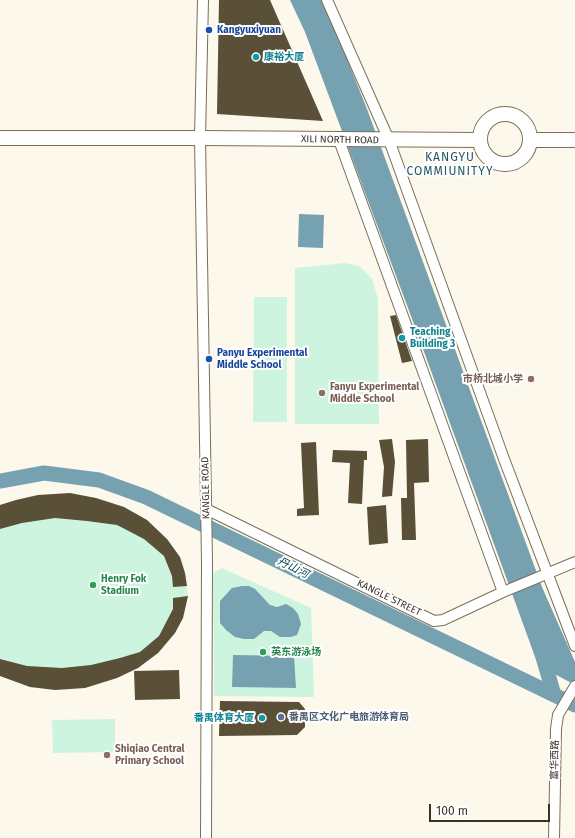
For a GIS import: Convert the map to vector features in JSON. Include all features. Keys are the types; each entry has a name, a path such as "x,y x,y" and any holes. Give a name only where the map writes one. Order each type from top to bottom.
{"street":[{"name":"KANGLE ROAD","path":"203,0 200,138 207,561 206,838"},
{"path":"327,0 389,140 504,459 544,575 575,646"},
{"path":"499,114 511,114 521,120 528,129 531,140 527,153 518,162 505,165 493,162 483,153 480,140 482,129 489,120 499,114"},
{"name":"XILI NORTH ROAD","path":"0,138 480,140"},
{"path":"339,140 503,592"},
{"path":"531,140 575,140"},
{"name":"KANGLE STREET","path":"206,513 434,620 443,620 503,592 575,562"},
{"name":"富华西路","path":"554,838 556,729 558,715 575,686"}],"green space":[{"path":"345,263 359,266 372,279 378,299 379,424 295,424 295,268"},
{"path":"254,297 287,297 287,422 253,422"},
{"name":"Henry Fok Stadium","path":"38,495 96,498 124,507 147,520 167,539 180,557 185,573 188,597 183,618 175,633 159,653 138,668 117,678 85,688 30,687 0,676 0,505"},
{"name":"英东游泳场","path":"222,568 311,608 314,697 214,696 213,573"},
{"path":"115,719 115,752 53,753 52,720"}],"water":[{"path":"290,0 323,0 331,19 367,109 542,587 575,662 575,685 538,665 411,316 305,32"},
{"path":"299,214 324,215 323,248 298,247"},
{"path":"249,586 255,589 270,605 277,607 286,604 293,608 298,614 301,624 297,635 291,637 280,637 271,631 264,631 254,639 244,639 235,637 226,630 220,623 220,601 232,588"},
{"path":"233,655 294,656 296,688 232,687"}],"building":[{"name":"康裕大厦","path":"219,0 270,0 323,121 217,114"},
{"name":"Teaching Building 3","path":"396,315 412,361 402,363 390,316"},
{"path":"392,439 395,462 392,496 382,497 384,467 379,440"},
{"path":"428,439 429,482 414,483 416,540 402,540 401,498 407,498 406,440"},
{"path":"316,442 319,515 297,516 297,509 304,508 301,443"},
{"path":"333,450 367,451 367,460 364,460 362,504 348,503 350,463 332,462"},
{"path":"70,493 96,498 124,507 147,520 167,539 180,557 187,586 173,587 172,576 164,556 144,539 117,525 55,518 22,523 0,529 0,505 38,495"},
{"path":"386,505 388,543 369,545 367,507"},
{"path":"188,596 183,618 175,633 158,653 138,668 117,678 85,688 55,690 30,687 0,676 0,659 27,666 62,668 91,665 140,652 159,636 173,609 173,598"},
{"path":"179,670 180,699 135,700 134,671"},
{"name":"番禺体育大厦","path":"220,701 299,702 305,709 305,727 297,735 219,736"}],"waterway":[{"name":"丹山河","path":"0,481 44,473 99,480 146,497 575,705"},
{"path":"541,650 554,695"}],"place":[{"name":"Kangyuxiyuan","path":"209,30"},
{"name":"康裕大厦","path":"256,57"},
{"name":"Teaching Building 3","path":"402,338"},
{"name":"Panyu Experimental Middle School","path":"209,359"},
{"name":"市桥北城小学","path":"531,379"},
{"name":"Fanyu Experimental Middle School","path":"322,393"},
{"name":"Henry Fok Stadium","path":"93,585"},
{"name":"英东游泳场","path":"263,652"},
{"name":"番禺区文化广电旅游体育局","path":"281,717"},
{"name":"番禺体育大厦","path":"262,718"},
{"name":"Shiqiao Central Primary School","path":"107,755"}],"district":[{"name":"KANGYU COMMIUNITYY","path":"450,165"}]}
